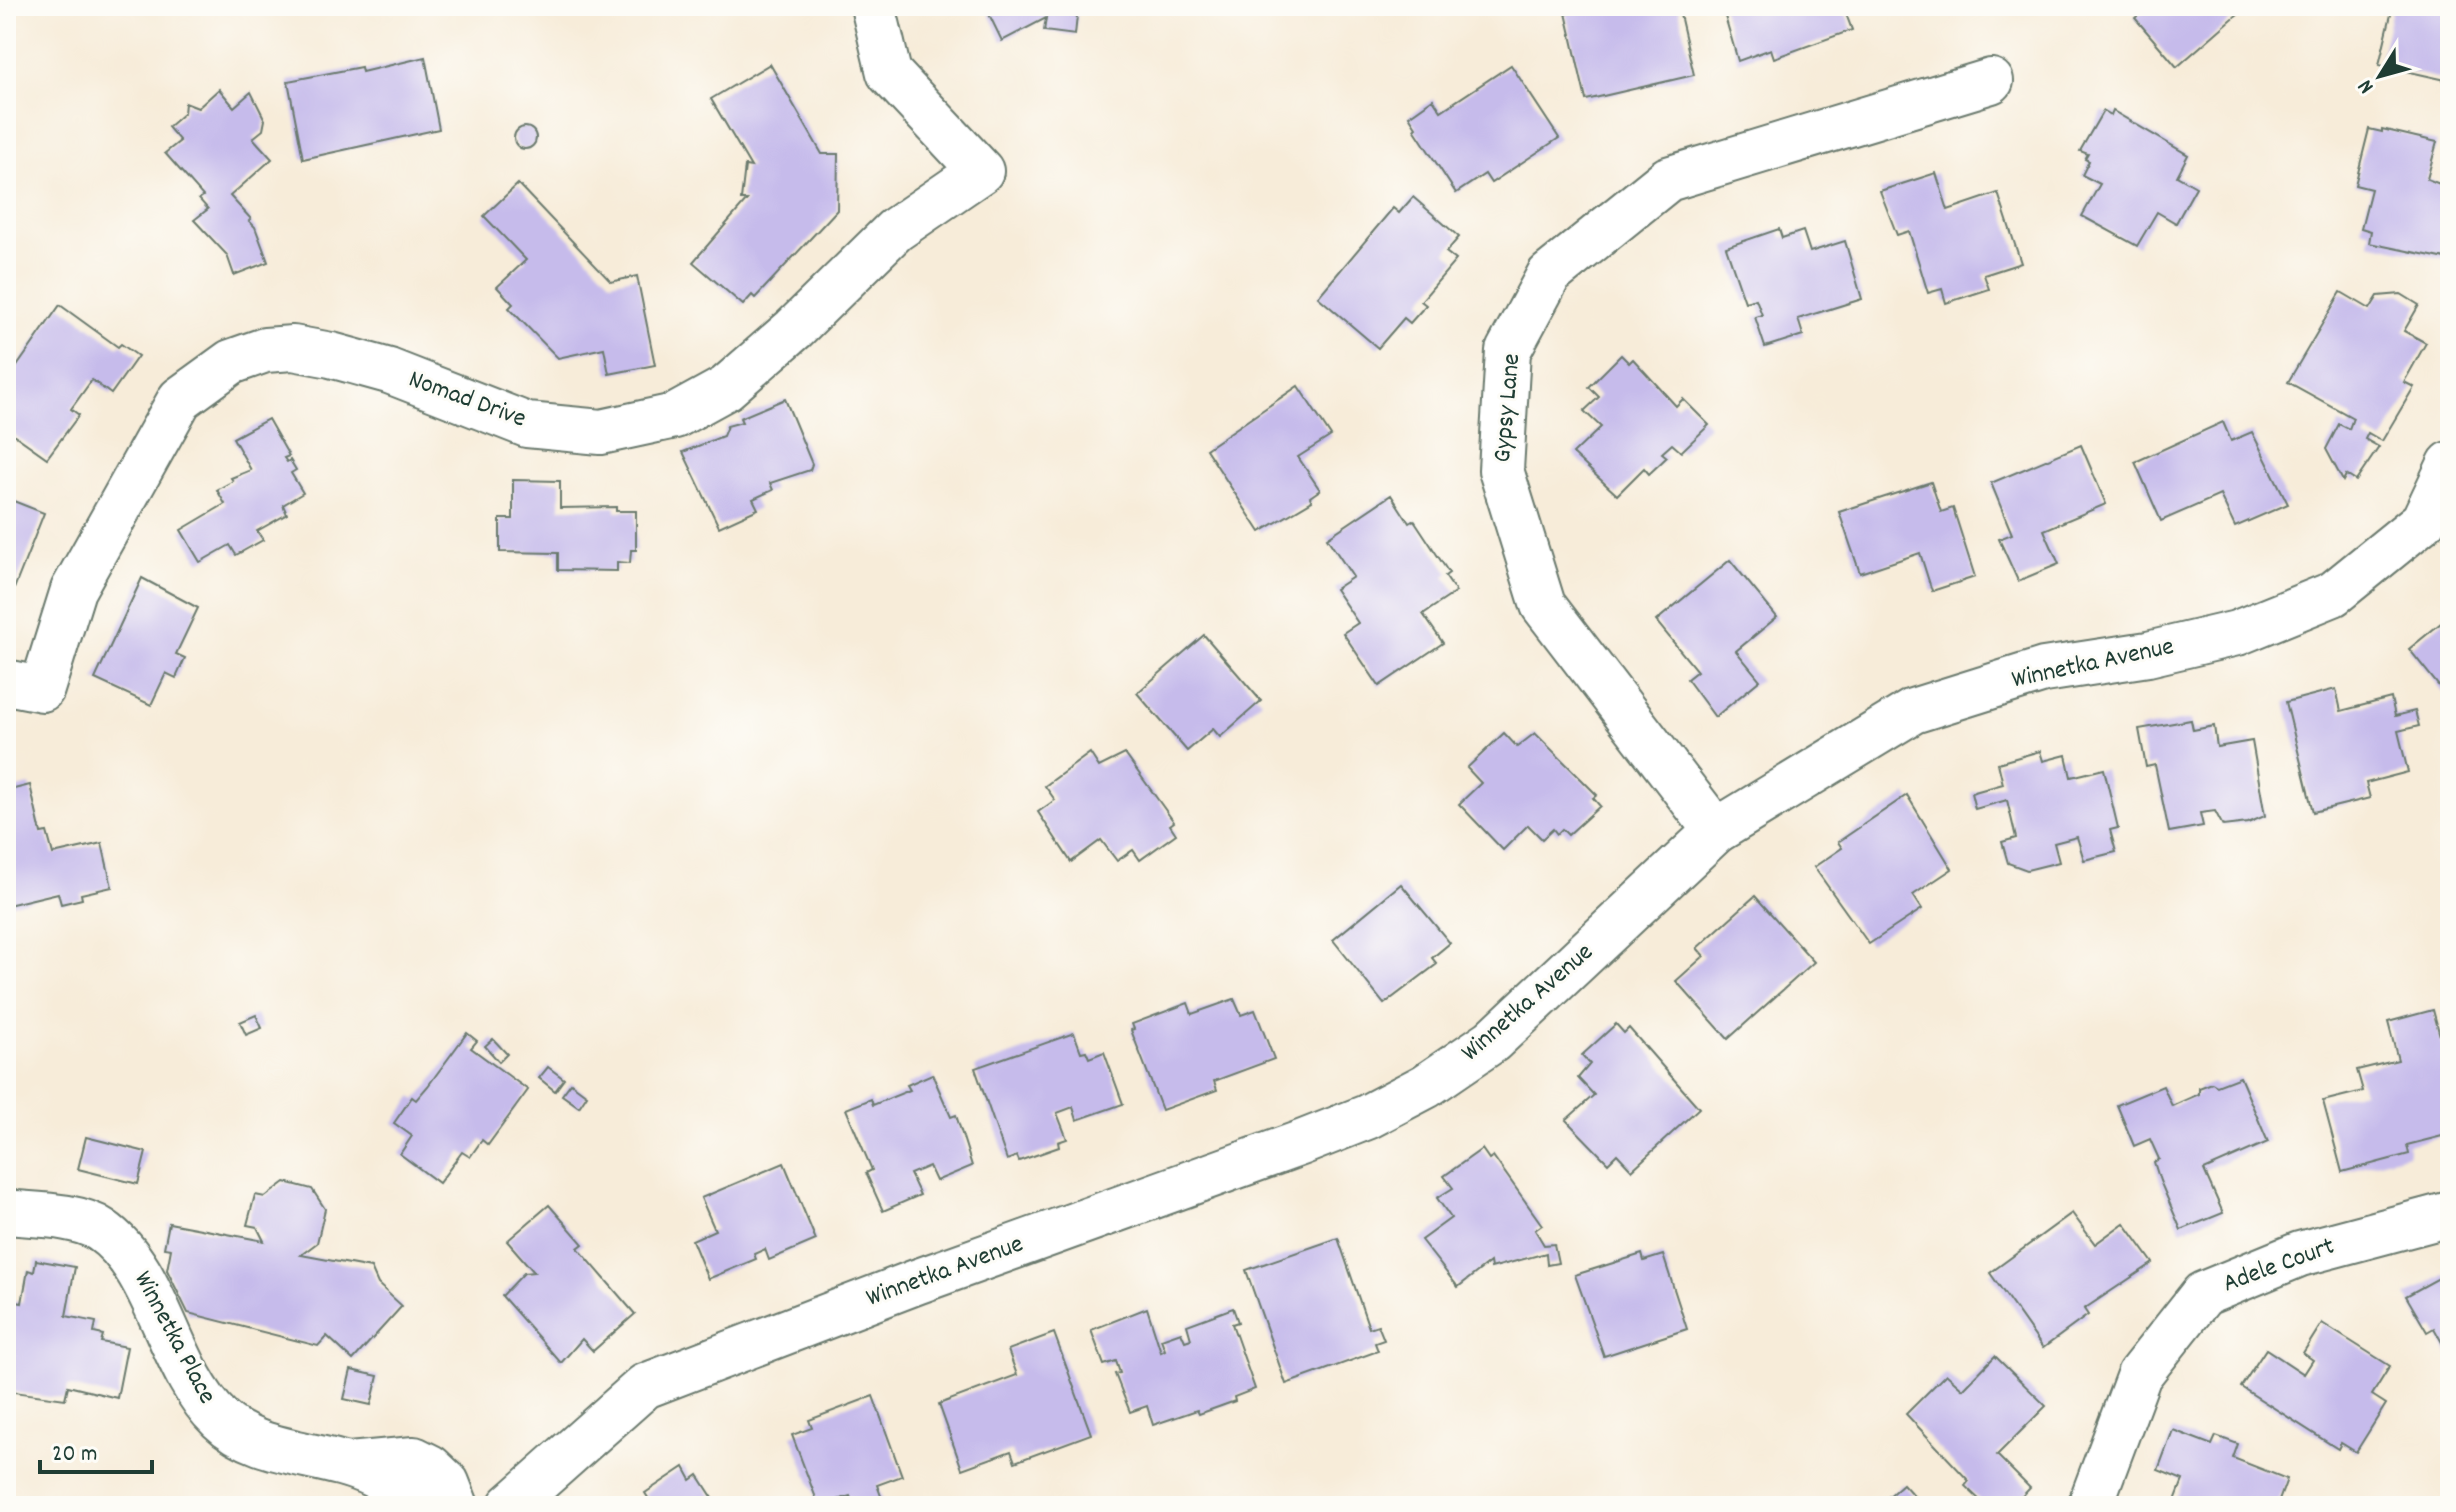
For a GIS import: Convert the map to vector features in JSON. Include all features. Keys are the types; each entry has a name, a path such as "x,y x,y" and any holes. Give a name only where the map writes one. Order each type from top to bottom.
{"street":[{"name":"Nomad Drive","path":"6,682 42,689 73,590 180,399 231,362 265,350 306,350 389,371 527,425 601,432 675,416 726,388 794,329 895,230 981,171 889,73 873,6"},
{"name":"Gypsy Lane","path":"1716,831 1543,605 1501,470 1508,351 1549,275 1668,179 1991,81"},
{"name":"Winnetka Avenue","path":"510,1506 645,1386 930,1277 1301,1143 1367,1117 1426,1086 1492,1041 1716,831 1913,711 2044,670 2148,654 2237,633 2333,594 2423,521 2450,464"},
{"name":"Winnetka Place","path":"6,1212 69,1220 100,1229 131,1257 199,1396 221,1421 251,1440 375,1475 412,1499 432,1506"},
{"name":"Adele Court","path":"2090,1506 2139,1375 2203,1294 2300,1254 2450,1214"},
{"name":"Winnetka Place","path":"346,1465 414,1459 430,1467 447,1483 456,1506"}],"building":[{"path":"985,6 1078,6 1075,35 1044,31 1046,18 1002,41"},
{"path":"1596,6 1678,6 1694,75 1586,100 1566,13"},
{"path":"1722,6 1843,6 1852,30 1774,58 1771,49 1738,61"},
{"path":"2149,6 2233,6 2239,13 2177,67 2135,18"},
{"path":"2393,6 2450,6 2450,81 2379,65"},
{"path":"425,57 439,129 303,159 288,81 361,67 362,72"},
{"path":"770,64 822,154 838,154 837,210 755,298 752,295 743,305 693,262 747,200 741,200 745,166 751,167 711,99"},
{"path":"1511,65 1559,138 1491,183 1485,174 1456,193 1414,129 1416,127 1409,116 1433,99 1441,111"},
{"path":"219,89 234,107 251,92 265,120 263,130 253,138 272,159 230,196 251,219 249,221 255,227 268,262 234,275 227,255 194,220 208,209 199,199 203,196 165,153 180,141 168,127 184,113 185,103 198,108"},
{"path":"2103,111 2111,116 2113,111 2188,155 2177,176 2196,187 2176,223 2157,212 2137,246 2082,216 2100,184 2082,175 2089,161 2085,159 2088,154 2080,151"},
{"path":"525,127 533,130 536,138 533,146 525,149 517,146 514,138 517,130"},
{"path":"2369,129 2382,132 2382,129 2437,142 2427,179 2450,188 2450,241 2446,259 2369,243 2371,231 2361,228 2371,189 2355,185"},
{"path":"1936,173 1948,210 1998,193 2021,263 1984,275 1989,289 1946,303 1942,289 1928,293 1909,231 1897,235 1880,191"},
{"path":"518,184 611,282 637,276 655,365 609,374 604,348 558,358 509,308 513,304 497,287 526,260 484,216"},
{"path":"1413,197 1459,237 1446,252 1456,260 1421,301 1426,305 1410,323 1404,318 1378,348 1318,297 1393,208 1399,213"},
{"path":"1779,229 1782,238 1803,231 1810,252 1845,241 1862,299 1798,319 1803,335 1765,347 1755,317 1762,315 1756,299 1745,302 1726,247"},
{"path":"2341,292 2370,309 2378,296 2401,294 2419,305 2404,331 2426,343 2404,382 2414,387 2382,441 2368,433 2365,439 2379,447 2356,481 2346,475 2343,481 2326,449 2339,424 2349,429 2353,418 2288,382"},
{"path":"60,305 118,347 121,344 138,356 111,394 92,380 71,409 79,415 47,458 6,429 6,382"},
{"path":"1621,355 1629,363 1633,359 1676,406 1683,399 1709,425 1681,452 1672,444 1662,453 1667,457 1649,474 1644,468 1617,495 1573,454 1601,427 1584,411 1599,397 1589,387"},
{"path":"1298,386 1331,436 1298,457 1320,490 1310,497 1312,501 1260,532 1206,449"},
{"path":"785,399 812,464 810,470 770,483 773,490 753,499 758,509 719,527 683,452 723,436 727,426 742,422 740,418"},
{"path":"268,419 289,456 284,458 287,462 290,460 296,470 291,473 303,493 283,505 287,514 257,531 263,540 236,555 230,545 200,562 181,530 225,504 217,490 233,481 231,478 251,470 233,438"},
{"path":"2223,422 2231,441 2252,432 2288,504 2235,527 2220,495 2161,521 2135,462"},
{"path":"2081,445 2106,504 2044,530 2059,564 2018,581 1999,539 2012,534 1991,483"},
{"path":"513,480 560,481 560,508 616,507 616,511 636,511 636,550 631,550 630,563 617,562 617,571 558,570 558,553 500,552 500,519 513,519"},
{"path":"1931,482 1941,512 1953,508 1975,577 1932,591 1920,553 1860,573 1839,512"},
{"path":"1391,495 1409,523 1414,520 1449,573 1445,576 1456,592 1423,614 1443,643 1379,686 1343,633 1358,623 1335,589 1353,577 1327,538"},
{"path":"6,498 44,513 6,609"},
{"path":"1730,560 1777,617 1736,651 1760,680 1715,717 1687,679 1697,671 1656,621"},
{"path":"142,578 198,608 176,654 185,658 176,678 166,673 151,705 95,679"},
{"path":"2446,619 2450,624 2450,700 2409,649"},
{"path":"1204,635 1261,701 1220,737 1213,729 1187,751 1137,693"},
{"path":"2336,689 2341,711 2391,698 2395,716 2415,711 2419,726 2398,731 2408,772 2366,783 2370,798 2313,812 2286,702"},
{"path":"2191,720 2193,730 2214,726 2217,747 2252,741 2265,816 2248,823 2223,826 2215,811 2200,813 2203,826 2169,832 2155,765 2146,767 2139,729"},
{"path":"1504,733 1517,747 1535,733 1597,795 1593,798 1600,806 1568,835 1562,829 1557,834 1553,829 1542,839 1528,825 1503,850 1459,804 1481,783 1467,768"},
{"path":"2040,751 2043,761 2066,755 2071,777 2104,769 2118,828 2110,830 2116,852 2084,860 2077,837 2054,843 2059,862 2027,870 2008,863 2002,842 2016,838 2007,800 1975,809 1971,793 2003,784 1998,763"},
{"path":"1090,753 1099,767 1125,754 1174,822 1170,825 1176,834 1140,860 1133,850 1117,861 1101,840 1071,862 1038,812 1055,800 1045,786"},
{"path":"30,785 41,833 47,832 53,854 102,843 112,887 81,894 82,899 61,904 58,893 8,905 6,791"},
{"path":"1907,795 1952,869 1913,895 1922,909 1869,944 1814,867 1842,848 1838,842"},
{"path":"1401,884 1450,943 1432,958 1437,964 1384,1004 1333,940"},
{"path":"1755,896 1814,962 1728,1039 1676,981 1704,956 1697,948"},
{"path":"1234,999 1241,1015 1255,1010 1274,1059 1214,1081 1217,1090 1162,1110 1131,1030 1134,1029 1132,1024 1188,1003 1192,1014"},
{"path":"2433,1010 2443,1047 2446,1046 2450,1059 2450,1134 2407,1145 2409,1154 2342,1172 2323,1101 2363,1091 2357,1070 2398,1060 2388,1022"},
{"path":"256,1015 262,1028 246,1035 240,1022"},
{"path":"1616,1024 1624,1033 1629,1028 1699,1108 1632,1170 1617,1154 1608,1163 1566,1120 1594,1095 1578,1078 1590,1064 1582,1055"},
{"path":"467,1033 477,1041 471,1048 528,1090 488,1145 482,1140 470,1157 462,1152 439,1183 400,1154 412,1136 394,1123 412,1097 416,1100 428,1086"},
{"path":"1074,1033 1081,1052 1086,1051 1089,1058 1104,1052 1123,1104 1077,1120 1073,1107 1057,1113 1067,1139 1058,1142 1059,1147 1019,1161 1017,1156 1007,1160 975,1068"},
{"path":"493,1039 507,1054 499,1062 485,1046"},
{"path":"548,1067 564,1079 555,1091 539,1078"},
{"path":"932,1074 951,1117 956,1115 972,1166 936,1181 929,1166 910,1174 920,1195 883,1211 866,1173 872,1170 846,1109 871,1099 873,1105 910,1090 907,1085"},
{"path":"2240,1077 2268,1142 2204,1170 2223,1213 2181,1230 2160,1181 2154,1162 2159,1159 2150,1139 2134,1146 2117,1105 2163,1086 2172,1106 2199,1094 2199,1088 2212,1083 2217,1086"},
{"path":"571,1083 587,1095 579,1107 562,1095"},
{"path":"86,1137 146,1152 138,1184 78,1169"},
{"path":"1482,1149 1489,1159 1493,1156 1542,1225 1535,1230 1544,1245 1554,1244 1558,1263 1547,1265 1546,1253 1491,1268 1490,1262 1458,1287 1421,1240 1451,1218 1437,1198 1453,1188 1444,1176"},
{"path":"784,1163 816,1240 769,1260 765,1249 754,1254 756,1259 708,1279 692,1240 715,1230 701,1198"},
{"path":"285,1182 312,1189 325,1209 317,1243 301,1255 371,1268 378,1284 402,1306 353,1360 327,1336 318,1346 188,1313 167,1270 171,1249 164,1248 169,1223 264,1241 257,1227 247,1225 255,1195 265,1197"},
{"path":"549,1205 583,1244 578,1248 635,1314 593,1351 582,1339 561,1363 502,1296 524,1273 534,1272 507,1241"},
{"path":"2072,1213 2095,1244 2124,1223 2153,1263 2084,1309 2088,1315 2043,1348 1990,1273"},
{"path":"1338,1238 1369,1328 1378,1325 1384,1340 1375,1343 1378,1351 1286,1384 1246,1270"},
{"path":"1642,1254 1644,1261 1663,1255 1687,1329 1604,1356 1575,1275"},
{"path":"36,1260 75,1267 66,1316 96,1322 94,1333 103,1335 101,1342 127,1347 117,1398 68,1386 65,1399 6,1391 6,1300 22,1303 28,1270 34,1272"},
{"path":"2446,1274 2450,1281 2450,1357 2434,1328 2427,1332 2406,1296"},
{"path":"1147,1308 1161,1352 1165,1350 1161,1339 1181,1332 1185,1341 1191,1339 1187,1325 1233,1308 1238,1322 1232,1324 1255,1389 1234,1397 1235,1401 1199,1414 1197,1410 1153,1425 1147,1406 1130,1412 1115,1374 1120,1373 1116,1361 1104,1365 1091,1330"},
{"path":"2322,1323 2390,1366 2372,1395 2386,1404 2356,1452 2341,1443 2338,1449 2241,1387 2266,1349 2304,1374 2313,1360 2303,1353"},
{"path":"1054,1333 1091,1434 1015,1462 1011,1451 962,1469 939,1404 1017,1375 1008,1350"},
{"path":"1995,1356 2046,1406 1997,1455 2030,1488 2013,1506 1986,1506 1965,1486 1969,1481 1906,1414 1946,1374 1963,1389"},
{"path":"351,1370 378,1376 371,1405 344,1399"},
{"path":"873,1396 902,1476 877,1485 884,1504 880,1506 854,1506 850,1496 819,1506 792,1435 812,1428 809,1420"},
{"path":"2173,1430 2212,1445 2216,1436 2238,1444 2233,1458 2287,1479 2277,1506 2173,1506 2183,1480 2158,1470"},
{"path":"684,1467 691,1480 698,1475 718,1506 648,1506 652,1504 645,1493"},
{"path":"1903,1484 1923,1506 1878,1506"}]}
